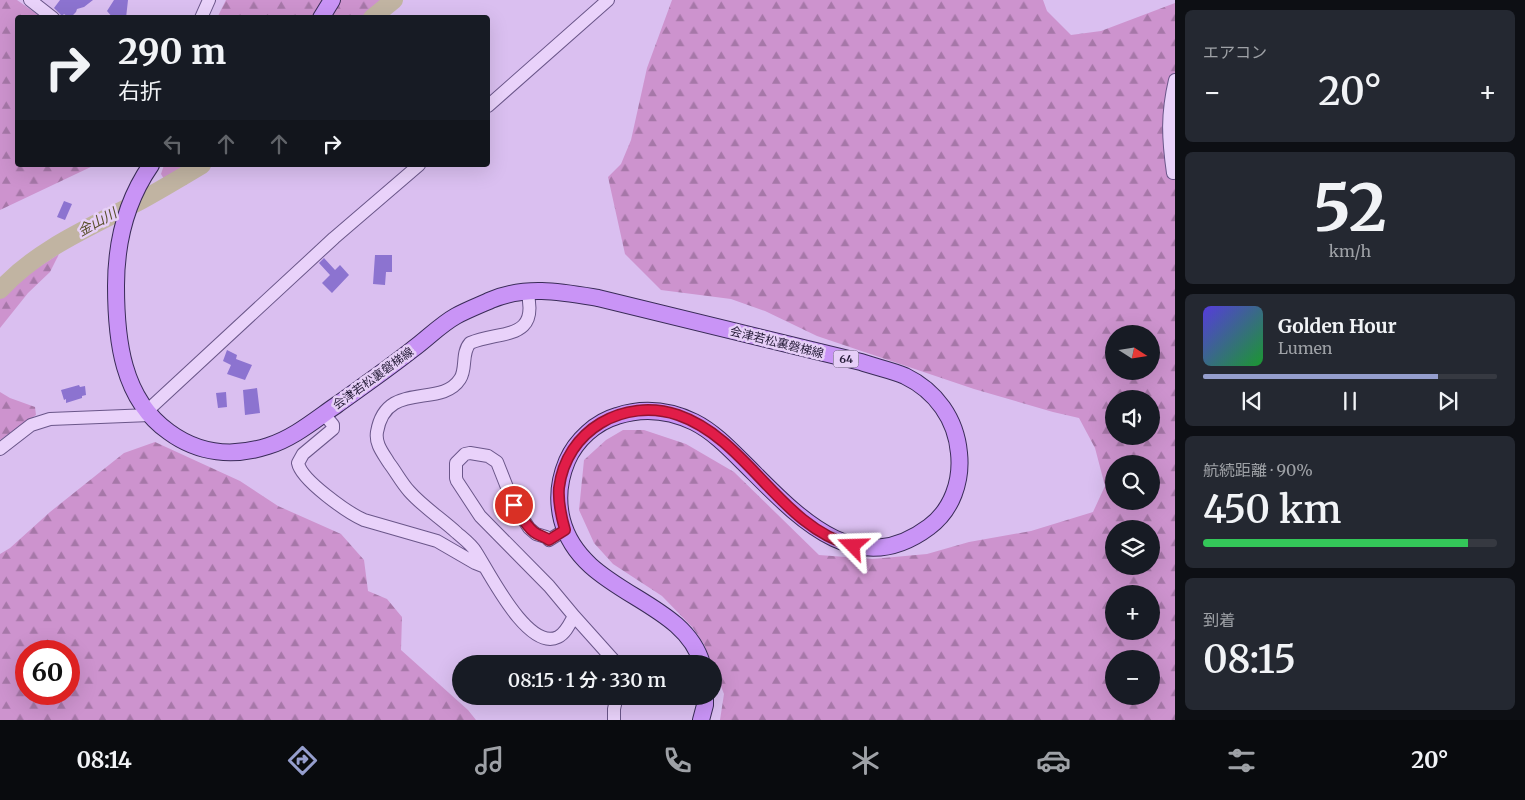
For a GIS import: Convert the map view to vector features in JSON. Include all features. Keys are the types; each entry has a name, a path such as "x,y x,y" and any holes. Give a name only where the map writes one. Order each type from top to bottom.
{"main road":[{"path":"323,15 332,0"},
{"name":"会津若松裏磐梯線","path":"150,167 128,206 119,240 116,266 118,334 123,364 134,392 148,413 164,429 179,440 192,446 211,451 238,453 279,442 324,414 456,316 507,294 527,291 560,291 598,298 893,372 907,377 934,398 951,420 958,442 959,479 949,505 941,516 921,533 900,544 889,547 866,548 843,544 820,532 776,495 726,445 696,423 677,415 652,410 632,411 607,419 589,431 572,450 562,474 559,502 565,530 573,545 595,570 673,623 689,639 699,655"},
{"path":"701,720 705,705"}],"street":[{"path":"30,0 49,15"},
{"path":"490,104 608,0"},
{"path":"201,15 206,2"},
{"path":"1173,173 1168,130 1175,80"},
{"path":"0,449 31,425 50,419 148,413 334,238 417,167"},
{"path":"527,291 530,308 524,326 517,331 470,343 466,348 460,379 446,392 412,397 390,405 383,416 377,433 379,448 410,492 475,550 524,625 533,632 552,639 565,632 574,616"},
{"path":"324,414 333,425 333,429 303,454 298,463 298,468 319,490 353,516 437,541 475,564 485,567"},
{"path":"565,530 549,540 536,534 529,528 514,505 497,462 488,456 470,453 456,463 457,482 480,516 549,586 609,655"},
{"path":"614,720 615,705"}],"green space":[{"path":"0,0 17,0 38,15 15,15 15,167 91,167 0,210"},
{"path":"226,0 387,0 378,8 374,15 218,15"},
{"path":"672,0 1043,0 1047,11 1071,35 1101,31 1175,3 1175,720 720,720 724,694 722,689 722,655 708,655 704,644 693,628 662,596 613,564 594,543 579,510 584,460 606,440 623,430 644,430 686,444 734,472 819,555 872,559 927,554 969,542 1031,531 1093,512 1105,486 1095,448 1079,418 974,389 817,336 765,311 731,299 661,290 625,254 608,177 621,164 631,140 647,68"},
{"path":"163,167 204,167 186,185 175,186 164,179 161,174"},
{"path":"59,254 50,272 28,293 0,328 0,299 16,282"},
{"path":"0,392 10,398 35,407 36,415 0,440"},
{"path":"155,442 240,481 278,506 341,534 364,560 368,591 387,599 402,617 401,650 452,696 452,705 462,705 476,720 0,720 0,554 10,548 50,512 124,453"}],"building":[{"path":"60,0 93,0 84,7 77,9 73,15 61,15 54,8"},
{"path":"114,0 128,0 126,15 110,15 107,11"},
{"path":"64,201 72,204 65,220 57,217"},
{"path":"375,255 392,255 392,272 386,272 385,285 373,284"},
{"path":"324,258 335,270 340,265 349,275 332,293 322,283 330,275 319,263"},
{"path":"227,350 237,355 236,359 252,365 245,380 227,374 231,365 223,361"},
{"path":"79,385 80,387 85,386 86,395 66,403 61,390"},
{"path":"257,388 260,413 245,415 243,390"},
{"path":"226,392 227,407 218,408 216,393"}],"waterway":[{"name":"金山川","path":"376,15 394,0"},
{"name":"金山川","path":"0,290 15,275 49,250 199,167"}],"route":[{"path":"514,505 529,528 536,534 549,540 565,530 559,502 560,488 562,474 572,450 589,431 607,419 632,411 652,410 677,415 696,423 711,433 726,445 776,495 820,532 843,544 853,546"}]}
